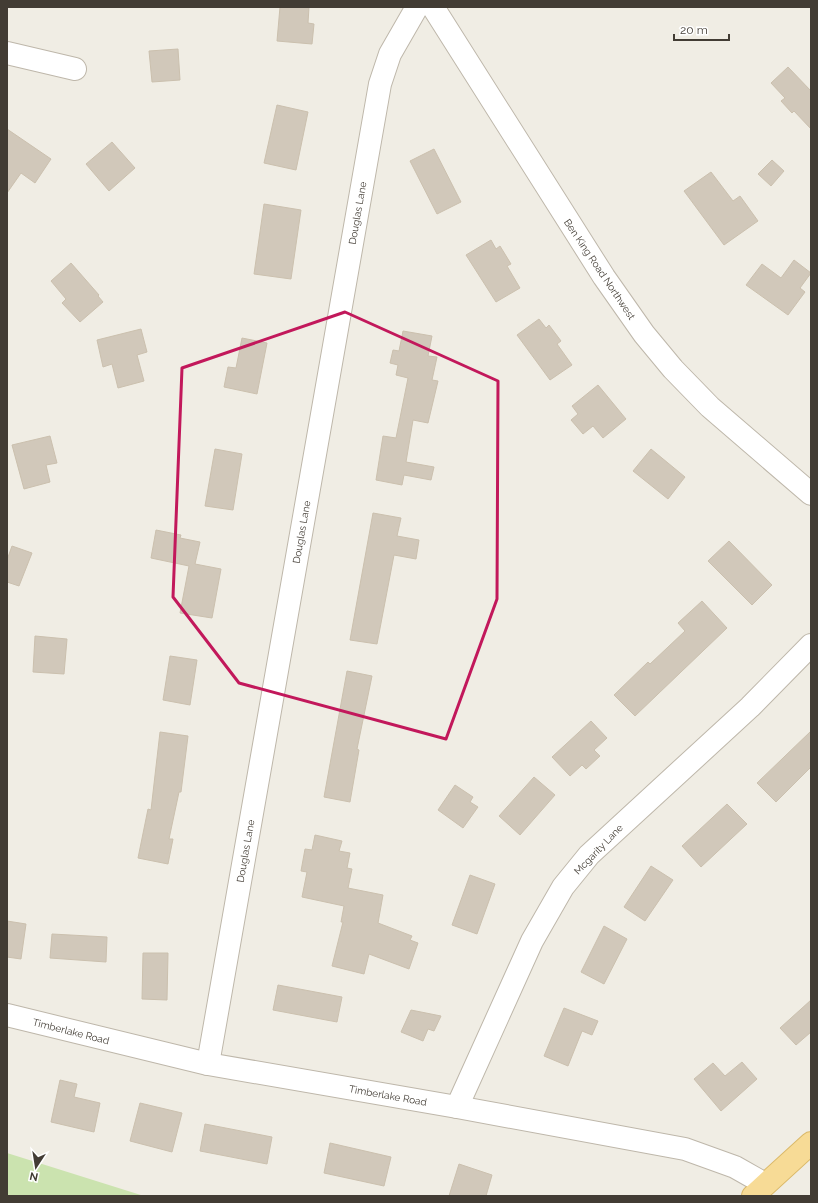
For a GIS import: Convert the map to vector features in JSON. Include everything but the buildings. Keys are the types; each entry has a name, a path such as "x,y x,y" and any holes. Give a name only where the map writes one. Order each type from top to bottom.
{"main road":[{"path":"759,1190 811,1143"}],"street":[{"name":"Douglas Lane","path":"208,1064 380,84 390,54 417,7"},
{"name":"Ben King Road Northwest","path":"433,7 595,263 644,334 673,369 710,407 811,494"},
{"path":"7,53 74,69"},
{"name":"Mcgarity Lane","path":"457,1107 532,941 564,887 595,850 750,707 811,645"},
{"name":"Timberlake Road","path":"7,1015 208,1064 457,1107 685,1149 735,1167 759,1190"}],"highlighted area":[{"path":"345,312 498,381 497,599 446,739 239,683 173,597 182,368"}],"green space":[{"path":"7,1153 144,1196 7,1196"}]}
